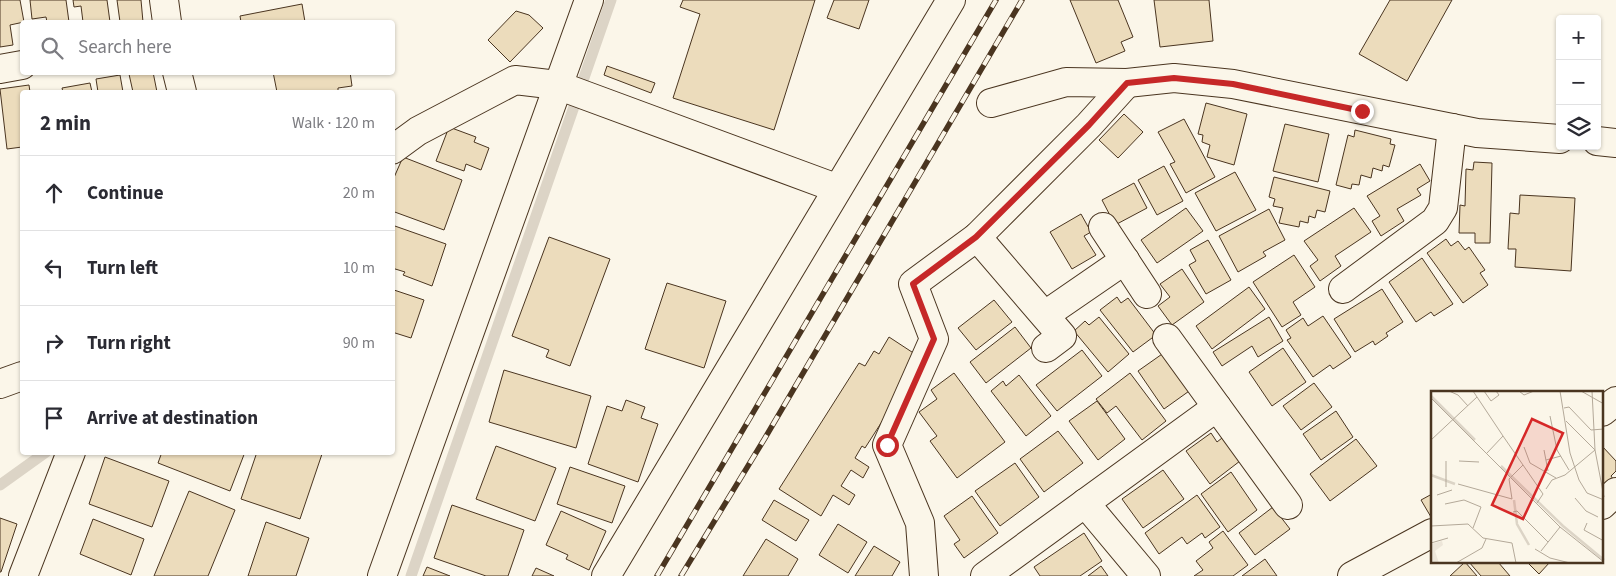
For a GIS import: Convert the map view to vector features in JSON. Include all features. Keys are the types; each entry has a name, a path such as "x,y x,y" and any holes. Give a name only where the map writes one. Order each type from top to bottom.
{"street":[{"path":"164,0 167,20"},
{"path":"382,576 588,0"},
{"path":"606,576 836,188 951,0"},
{"path":"0,69 20,65"},
{"path":"178,75 182,90"},
{"path":"991,103 1066,82 1127,83 1174,78 1233,84 1477,133 1556,139"},
{"path":"395,148 418,131 514,80 557,85 836,188"},
{"path":"924,576 920,523 887,445 934,339 913,284 976,237 1089,125 1127,83"},
{"path":"1343,289 1435,221 1443,208 1452,128"},
{"path":"1601,142 1616,143"},
{"path":"1103,228 1147,294"},
{"path":"976,237 1062,336 1046,348"},
{"path":"1045,315 1125,260"},
{"path":"1167,338 1288,505"},
{"path":"0,384 20,377"},
{"path":"1604,410 1616,401"},
{"path":"985,576 1217,407"},
{"path":"23,576 70,455"},
{"path":"1604,503 1616,492"},
{"path":"1085,503 1146,576"},
{"path":"1352,576 1431,534"}],"building":[{"path":"0,0 20,0 24,20 10,25 13,45 0,47"},
{"path":"30,0 66,0 69,20 47,20 46,17 32,19"},
{"path":"73,0 107,0 110,20 83,20 81,6 74,7"},
{"path":"117,0 141,0 143,20 120,20"},
{"path":"683,0 815,0 774,130 673,98 700,14 680,7"},
{"path":"834,0 869,0 859,29 827,18"},
{"path":"1070,0 1118,0 1133,37 1121,42 1125,51 1096,63"},
{"path":"1154,0 1209,0 1213,41 1160,47"},
{"path":"1390,0 1452,0 1407,81 1359,54"},
{"path":"302,4 305,20 241,20 240,16"},
{"path":"516,11 529,15 543,28 510,62 488,40"},
{"path":"607,66 655,83 651,93 604,75"},
{"path":"120,75 123,90 98,90 96,79"},
{"path":"129,75 154,75 157,90 133,90"},
{"path":"274,75 350,75 352,86 338,88 338,90 277,90"},
{"path":"90,83 92,90 62,90 62,88"},
{"path":"29,85 30,90 20,90 20,147 7,149 0,89"},
{"path":"1206,103 1247,114 1234,165 1207,157 1210,145 1202,142 1203,135 1198,134"},
{"path":"1124,114 1143,132 1118,158 1099,140"},
{"path":"1184,119 1215,177 1186,193 1170,164 1175,162 1158,132"},
{"path":"1285,124 1329,134 1318,182 1273,171"},
{"path":"449,127 476,137 474,142 489,148 481,170 466,164 464,171 436,161"},
{"path":"1355,130 1391,139 1390,144 1395,145 1389,167 1383,165 1382,171 1373,168 1371,178 1361,175 1359,185 1352,184 1351,189 1336,185 1348,135 1354,137"},
{"path":"403,157 462,180 444,230 395,212 395,175"},
{"path":"1474,162 1492,163 1490,243 1475,243 1475,233 1459,233 1460,205 1465,206 1466,169 1473,170"},
{"path":"1420,164 1430,181 1417,189 1421,195 1397,209 1404,221 1381,236 1372,221 1380,216 1367,196"},
{"path":"1164,166 1183,201 1157,215 1138,180"},
{"path":"1235,172 1256,210 1216,231 1195,193"},
{"path":"1274,177 1330,191 1325,212 1317,210 1315,218 1309,216 1308,223 1300,221 1299,227 1279,223 1283,208 1273,206 1275,199 1269,197"},
{"path":"1134,183 1147,208 1115,225 1102,200"},
{"path":"1520,195 1575,198 1571,271 1515,267 1516,249 1508,249 1510,213 1519,214"},
{"path":"1186,208 1203,231 1157,263 1141,240"},
{"path":"1354,208 1371,232 1335,256 1341,266 1320,281 1310,266 1318,260 1304,241"},
{"path":"1269,209 1285,240 1263,252 1266,256 1238,272 1219,236"},
{"path":"1081,214 1091,232 1084,236 1096,255 1072,269 1050,232"},
{"path":"395,226 446,244 432,286 403,275 405,272 395,269"},
{"path":"549,237 610,259 570,366 546,357 549,350 512,336"},
{"path":"1446,239 1451,246 1458,241 1465,250 1469,247 1485,270 1480,273 1488,285 1463,303 1427,253"},
{"path":"1208,240 1231,280 1206,294 1189,265 1196,261 1190,250"},
{"path":"1294,255 1315,287 1293,302 1301,315 1282,327 1253,282"},
{"path":"1422,258 1453,304 1434,316 1431,312 1416,322 1389,282"},
{"path":"1182,269 1204,302 1172,325 1158,306 1170,297 1160,284"},
{"path":"667,283 726,301 704,368 645,349"},
{"path":"1249,287 1265,309 1212,349 1196,326"},
{"path":"1382,289 1403,322 1386,333 1388,336 1375,345 1373,341 1355,352 1334,319"},
{"path":"395,290 424,300 411,338 395,333"},
{"path":"1117,297 1121,303 1128,298 1156,335 1133,352 1100,310"},
{"path":"994,300 1012,322 976,350 958,328"},
{"path":"1323,316 1351,357 1333,369 1330,365 1313,377 1287,340 1291,338 1286,330 1303,318 1308,326"},
{"path":"1099,317 1129,354 1108,372 1074,331 1085,321 1089,325"},
{"path":"1269,317 1283,341 1258,357 1252,346 1222,366 1213,352"},
{"path":"1015,327 1031,348 986,383 970,362"},
{"path":"889,337 918,356 897,389 901,392 865,448 862,446 855,458 869,467 863,478 851,470 841,486 855,495 849,505 833,495 821,516 779,489 859,363 865,366 874,351 879,354"},
{"path":"1283,348 1306,382 1272,406 1249,372"},
{"path":"1082,350 1102,376 1057,411 1036,385"},
{"path":"1165,352 1192,389 1164,409 1138,371"},
{"path":"504,370 591,396 576,448 489,422"},
{"path":"954,373 1005,442 957,478 930,441 937,436 919,412 937,399 931,390"},
{"path":"1130,373 1166,421 1142,440 1116,406 1107,413 1096,399"},
{"path":"1019,375 1051,416 1026,436 991,391 1003,381 1006,386"},
{"path":"1314,383 1332,407 1301,430 1283,406"},
{"path":"626,400 645,407 641,418 658,424 638,482 588,464 607,406 622,411"},
{"path":"1097,401 1125,439 1098,460 1069,421"},
{"path":"1336,411 1353,437 1321,460 1303,434"},
{"path":"1058,431 1083,463 1044,492 1020,459"},
{"path":"1211,433 1217,442 1222,438 1240,461 1210,484 1186,451"},
{"path":"1356,439 1377,466 1330,501 1310,474"},
{"path":"496,446 556,468 535,521 476,499"},
{"path":"1604,448 1616,461 1616,471 1611,476 1615,482 1604,492"},
{"path":"161,455 244,455 230,491 158,463"},
{"path":"256,455 322,455 300,519 241,499"},
{"path":"105,457 169,481 152,527 89,504"},
{"path":"1015,463 1039,497 1000,526 975,491"},
{"path":"570,467 625,486 612,523 557,504"},
{"path":"1163,470 1184,499 1143,528 1122,499"},
{"path":"1231,472 1257,510 1228,532 1201,494"},
{"path":"189,491 235,510 208,576 154,576"},
{"path":"1197,495 1220,527 1205,538 1202,533 1187,544 1182,537 1159,554 1145,533"},
{"path":"1431,495 1431,517 1421,500"},
{"path":"972,496 998,533 964,558 954,544 960,540 944,516"},
{"path":"774,500 809,520 796,541 762,520"},
{"path":"452,505 524,530 508,576 486,576 434,558"},
{"path":"1273,507 1290,529 1255,555 1239,533"},
{"path":"561,511 606,531 589,570 566,559 568,555 546,545"},
{"path":"0,518 17,524 1,572 0,572"},
{"path":"93,519 144,539 131,575 80,554"},
{"path":"266,522 309,538 296,576 248,576"},
{"path":"838,524 867,542 848,573 819,555"},
{"path":"1223,531 1248,565 1233,576 1194,576 1203,570 1196,561 1213,548 1209,542"},
{"path":"1084,533 1102,561 1080,576 1040,576 1034,567"},
{"path":"766,539 798,559 788,576 743,576"},
{"path":"874,546 900,562 892,576 855,576"},
{"path":"1265,559 1277,576 1242,576"},
{"path":"1463,564 1467,564 1477,576 1450,576"},
{"path":"1471,564 1500,564 1510,576 1481,576"},
{"path":"1529,564 1548,564 1539,574"},
{"path":"1101,566 1108,576 1088,576"},
{"path":"427,567 450,576 423,576"},
{"path":"536,568 554,576 532,576"}],"waterway":[{"path":"411,576 611,0"},
{"path":"0,485 42,455"}],"railway":[{"path":"657,576 996,0"},
{"path":"681,576 765,438 1022,0"}],"route":[{"path":"887,445 934,339 913,284 976,237 1089,125 1127,83 1174,78 1233,84 1362,111"}]}
